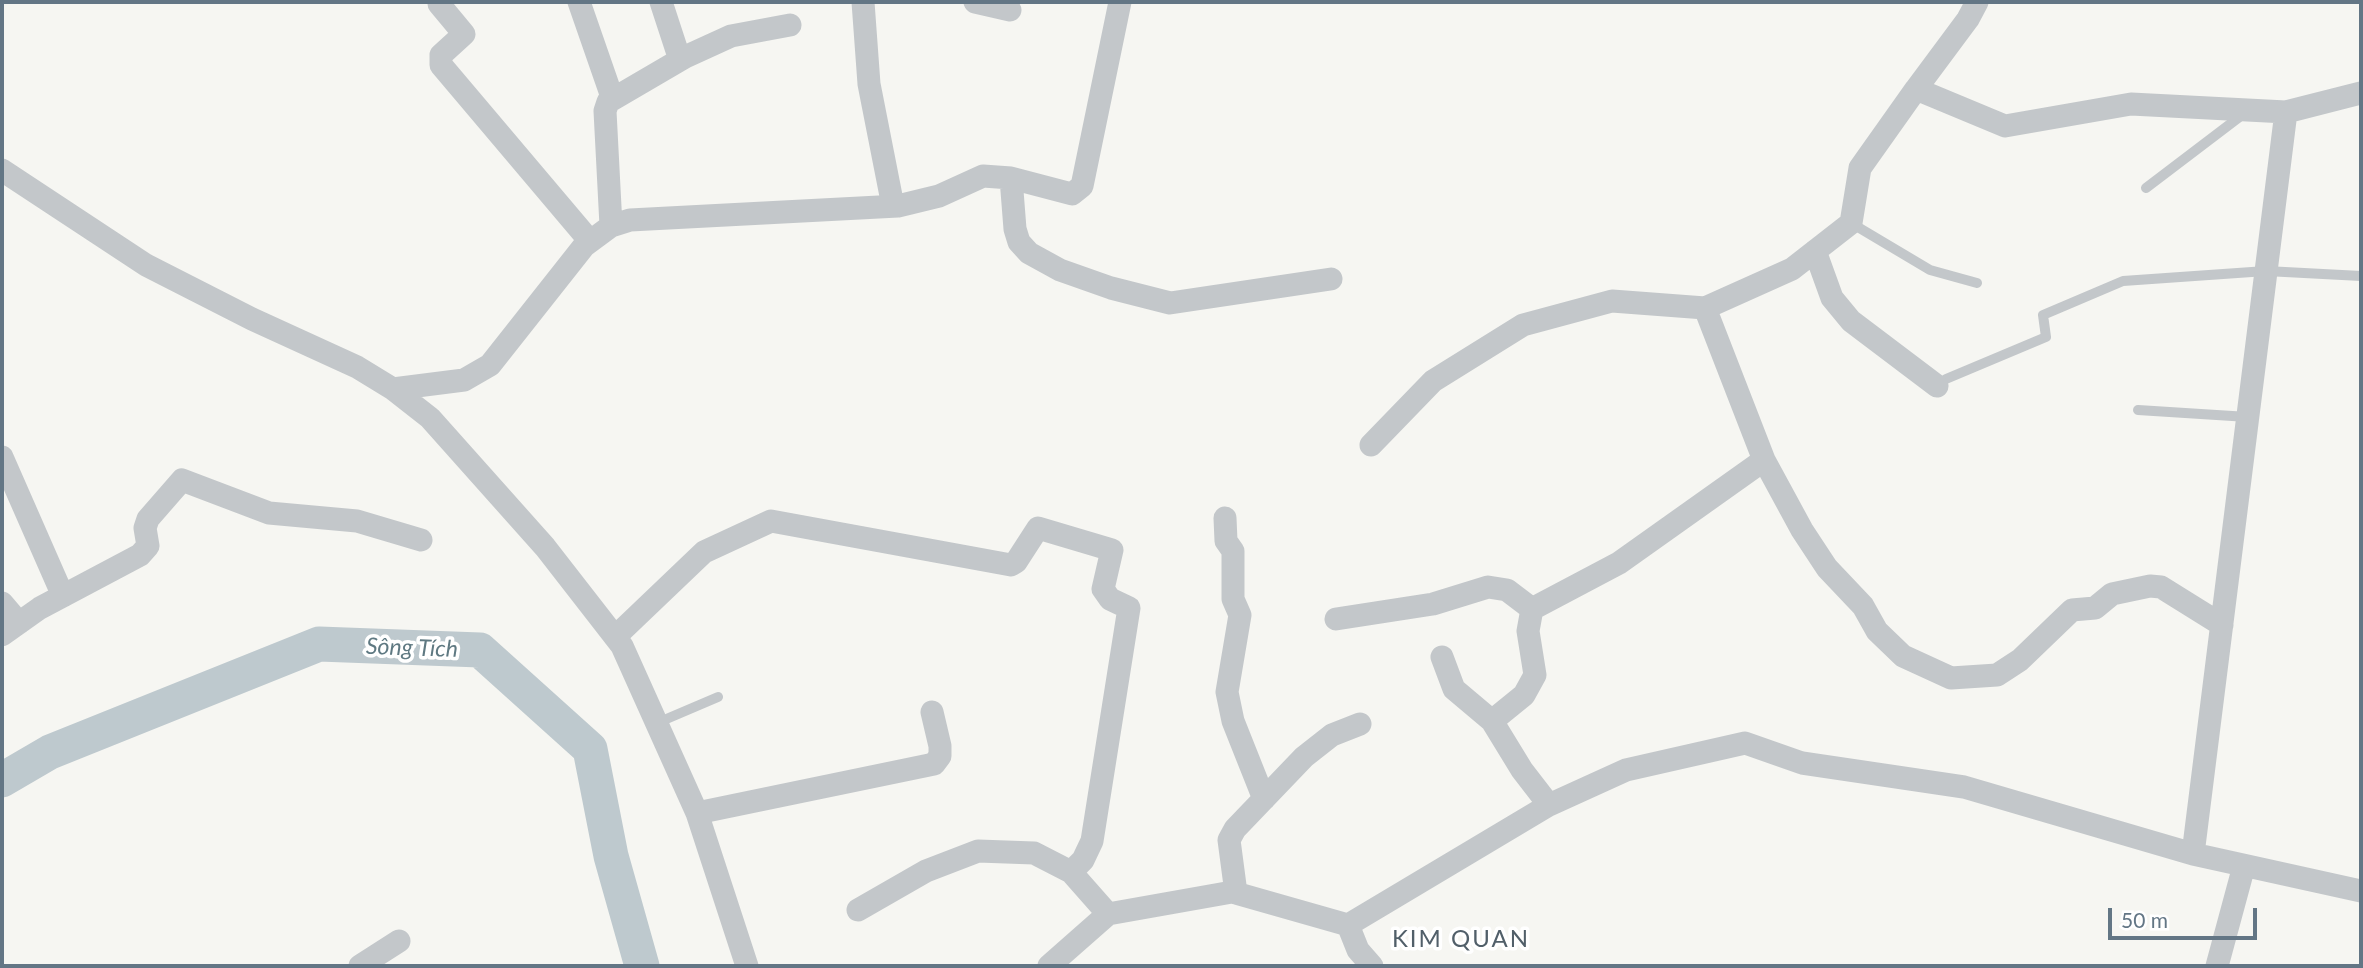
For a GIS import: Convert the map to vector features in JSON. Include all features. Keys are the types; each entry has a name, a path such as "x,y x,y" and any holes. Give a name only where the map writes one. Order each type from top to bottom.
{"street":[{"path":"579,2 612,97"},
{"path":"661,2 680,61"},
{"path":"863,2 869,84 893,206"},
{"path":"975,2 1010,10"},
{"path":"393,389 453,382 482,372 506,347 590,240 611,226 631,220 893,206 939,196 983,176 1011,178 1072,194 1082,186 1120,2"},
{"path":"1371,445 1433,381 1523,325 1612,301 1705,307 1792,269 1851,223 1860,168 1968,19 1977,2"},
{"path":"439,4 464,34 441,55 441,65 590,240"},
{"path":"611,226 605,111 612,97 730,36 790,25"},
{"path":"1916,89 2005,126 2131,104 2286,112 2361,93"},
{"path":"2193,854 2286,112"},
{"path":"2,170 146,265 252,319 358,367 393,389 430,418 519,517 615,637 697,813 747,966"},
{"path":"1011,178 1015,229 1019,242 1029,253 1060,270 1111,288 1170,303 1331,279"},
{"path":"1815,251 1832,298 1852,321 1942,383"},
{"path":"1705,307 1764,460 1801,530 1827,568 1863,606 1888,644 1903,656 1951,678 1997,674 2020,660 2072,610 2095,608 2117,593 2161,587 2222,625"},
{"path":"2,457 63,596"},
{"path":"1532,609 1619,562 1764,460"},
{"path":"2,603 10,629 63,596 140,555 148,546 145,528 148,519 182,480 270,513 357,521 421,540"},
{"path":"1225,517 1226,541 1233,551 1233,598 1240,615 1227,692 1233,721 1264,799"},
{"path":"615,637 704,551 771,521 1010,565 1016,562 1038,528 1112,550 1103,589 1110,599 1129,608 1092,841 1083,860 1071,872"},
{"path":"1336,620 1433,604 1488,587 1507,590 1532,609"},
{"path":"1492,721 1524,695 1535,674 1528,631 1532,609"},
{"path":"1442,657 1454,689 1492,721 1522,770 1549,805"},
{"path":"697,813 934,764 940,756 932,712"},
{"path":"1236,893 1229,840 1235,829 1304,757 1332,735 1360,724"},
{"path":"1049,966 1108,914 1236,893 1348,925 1549,805 1626,770 1745,743 1802,763 1964,787 2193,854 2361,891"},
{"path":"858,910 926,871 978,851 1034,853 1071,872 1108,914"},
{"path":"2217,966 2244,866"},
{"path":"1348,925 1358,950 1372,966"},
{"path":"360,966 399,941"}],"lane":[{"path":"2146,188 2248,111"},
{"path":"1851,223 1930,270 1978,283"},
{"path":"1942,383 2046,337 2043,315 2123,281 2266,271 2361,276"},
{"path":"2138,410 2248,418"},
{"path":"657,723 718,697"}],"waterway":[{"name":"Sông Tích","path":"2,780 50,752 319,644 480,650 590,749 611,856 642,966"}],"district":[{"name":"KIM QUAN","path":"1461,939"}]}
